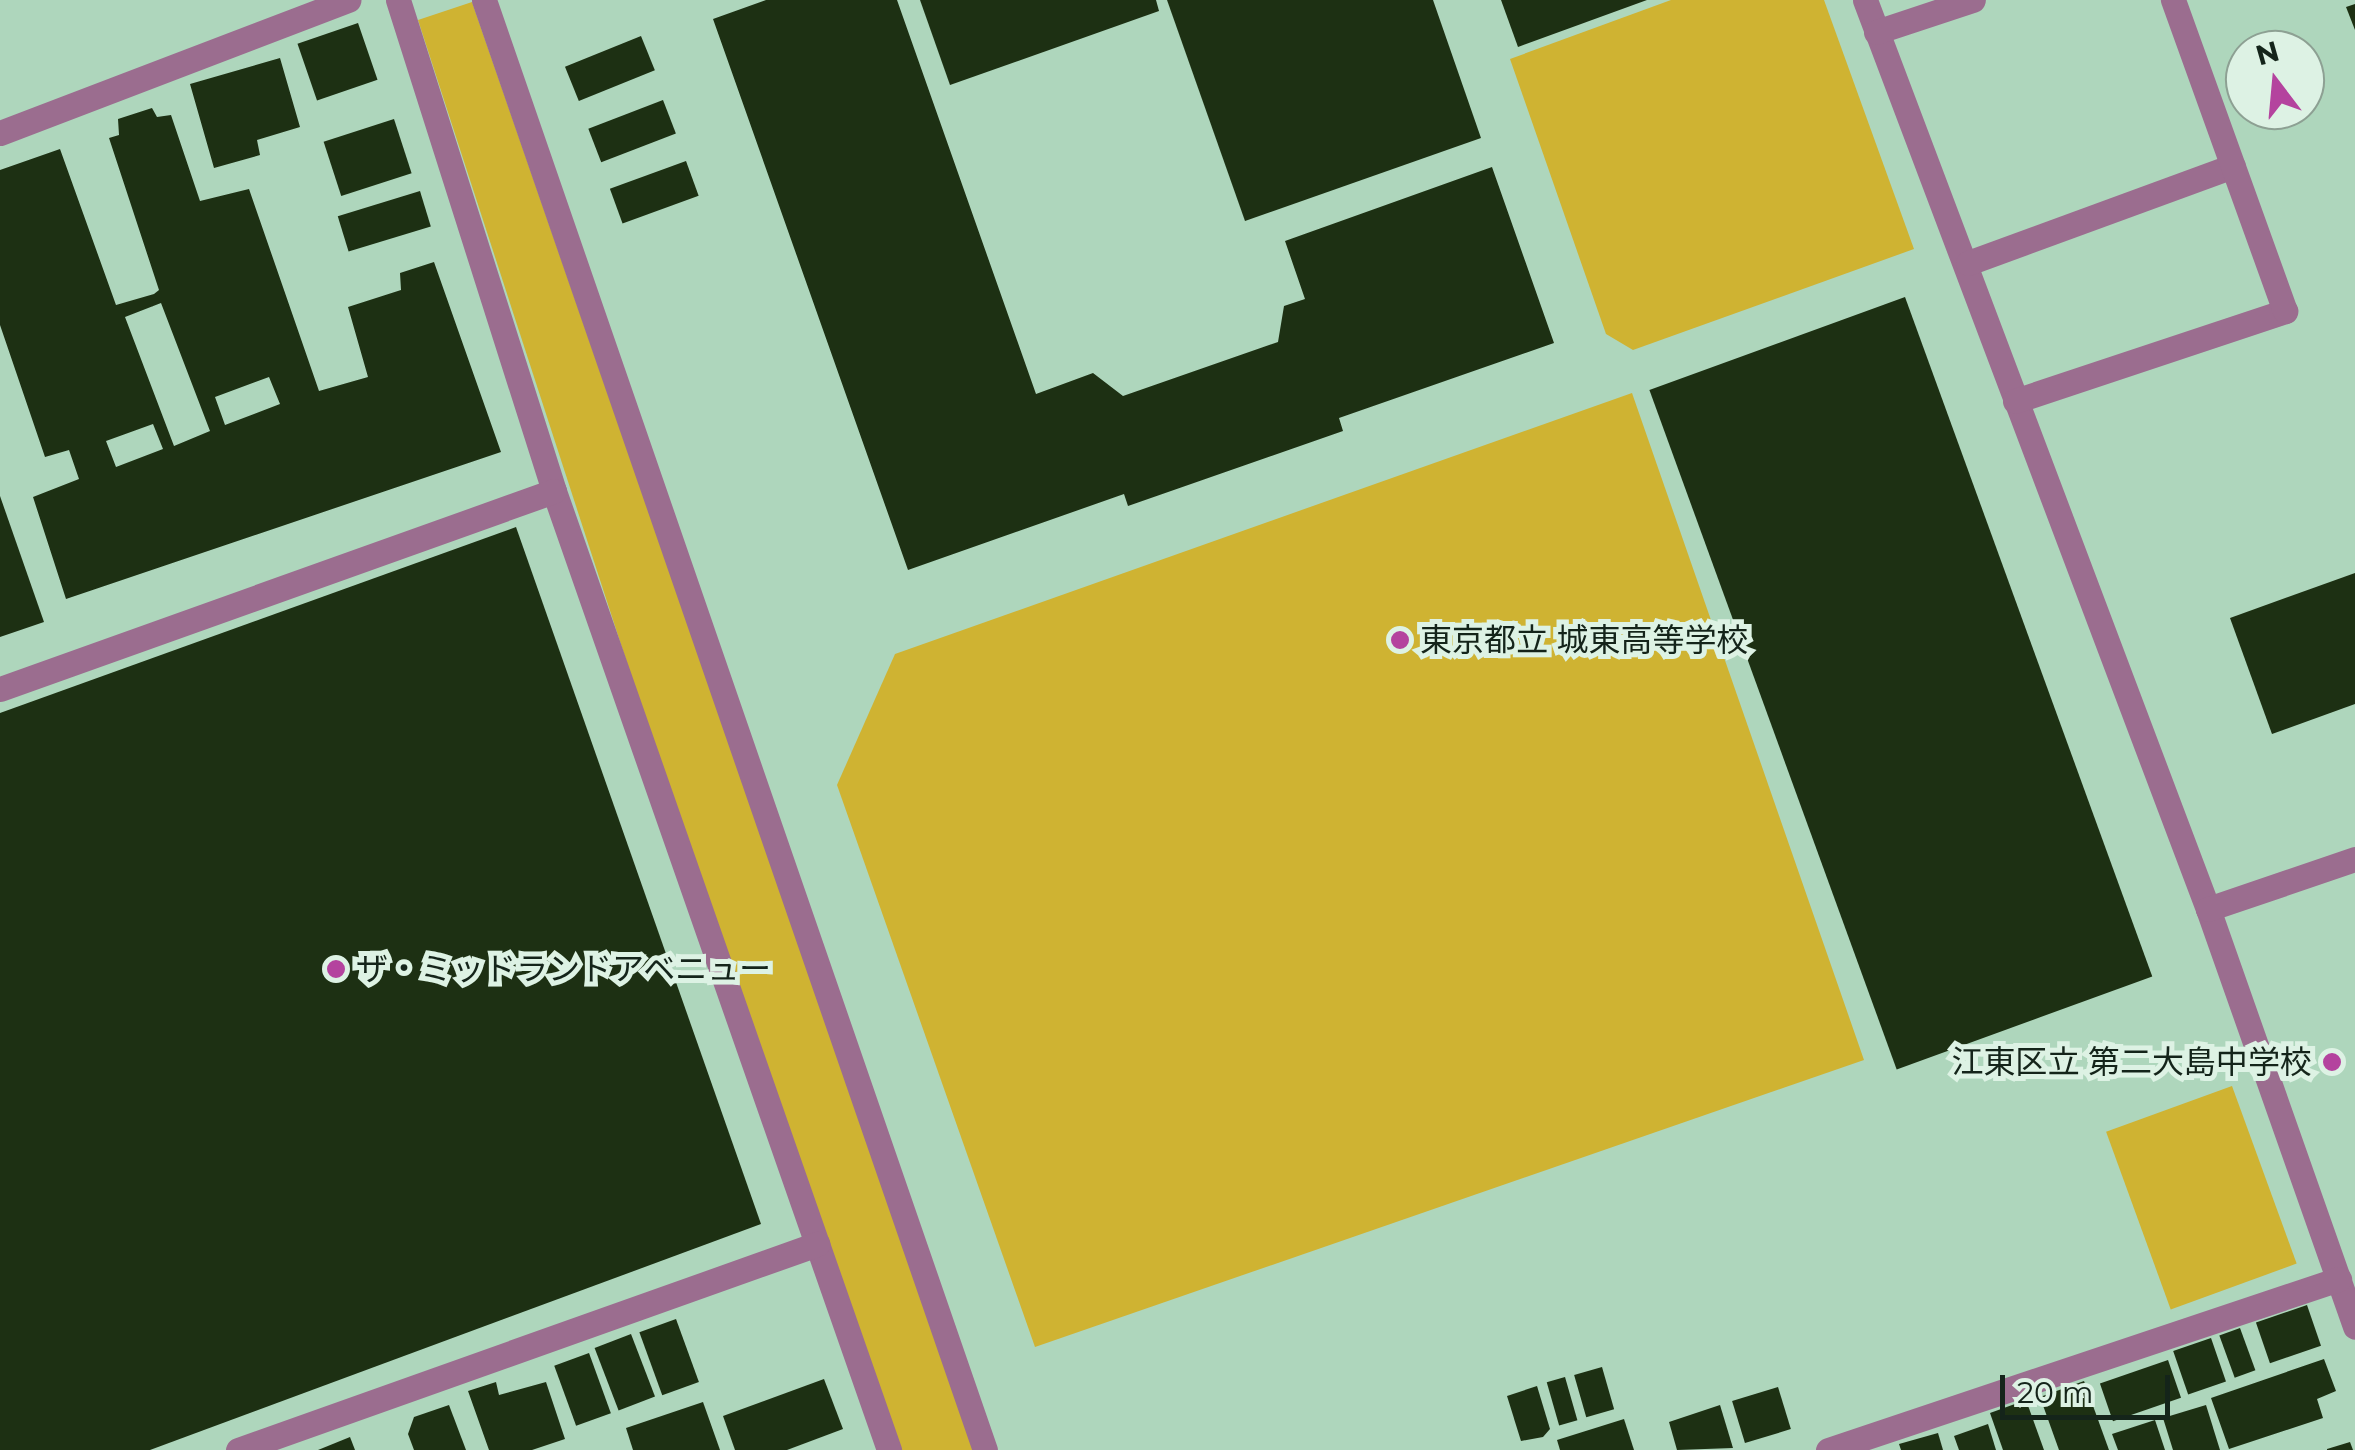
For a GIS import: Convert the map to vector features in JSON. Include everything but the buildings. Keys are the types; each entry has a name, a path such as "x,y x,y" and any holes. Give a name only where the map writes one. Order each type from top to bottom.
{"street":[{"path":"0,134 349,0"},
{"path":"398,0 554,492 889,1450"},
{"path":"484,0 985,1450"},
{"path":"1865,0 1968,263 2015,401 2208,909 2355,1326"},
{"path":"1876,32 1972,0"},
{"path":"2015,401 2285,311 2174,0"},
{"path":"1968,263 2233,166"},
{"path":"0,688 554,492"},
{"path":"2208,909 2355,858"},
{"path":"238,1450 818,1244"},
{"path":"1828,1450 2338,1279"}],"shaded area":[{"path":"1671,0 1824,0 1914,249 1633,350 1606,334 1510,59"},
{"path":"472,2 974,1450 901,1450 640,703 418,20"},
{"path":"1632,393 1864,1060 1035,1347 837,785 895,654"},
{"path":"2232,1086 2297,1264 2171,1309 2106,1132"}],"place":[{"name":"東京都立 城東高等学校","path":"1400,640"},
{"name":"ザ・ミッドランドアベニュー","path":"336,969"},
{"name":"江東区立 第二大島中学校","path":"2332,1062"}]}
